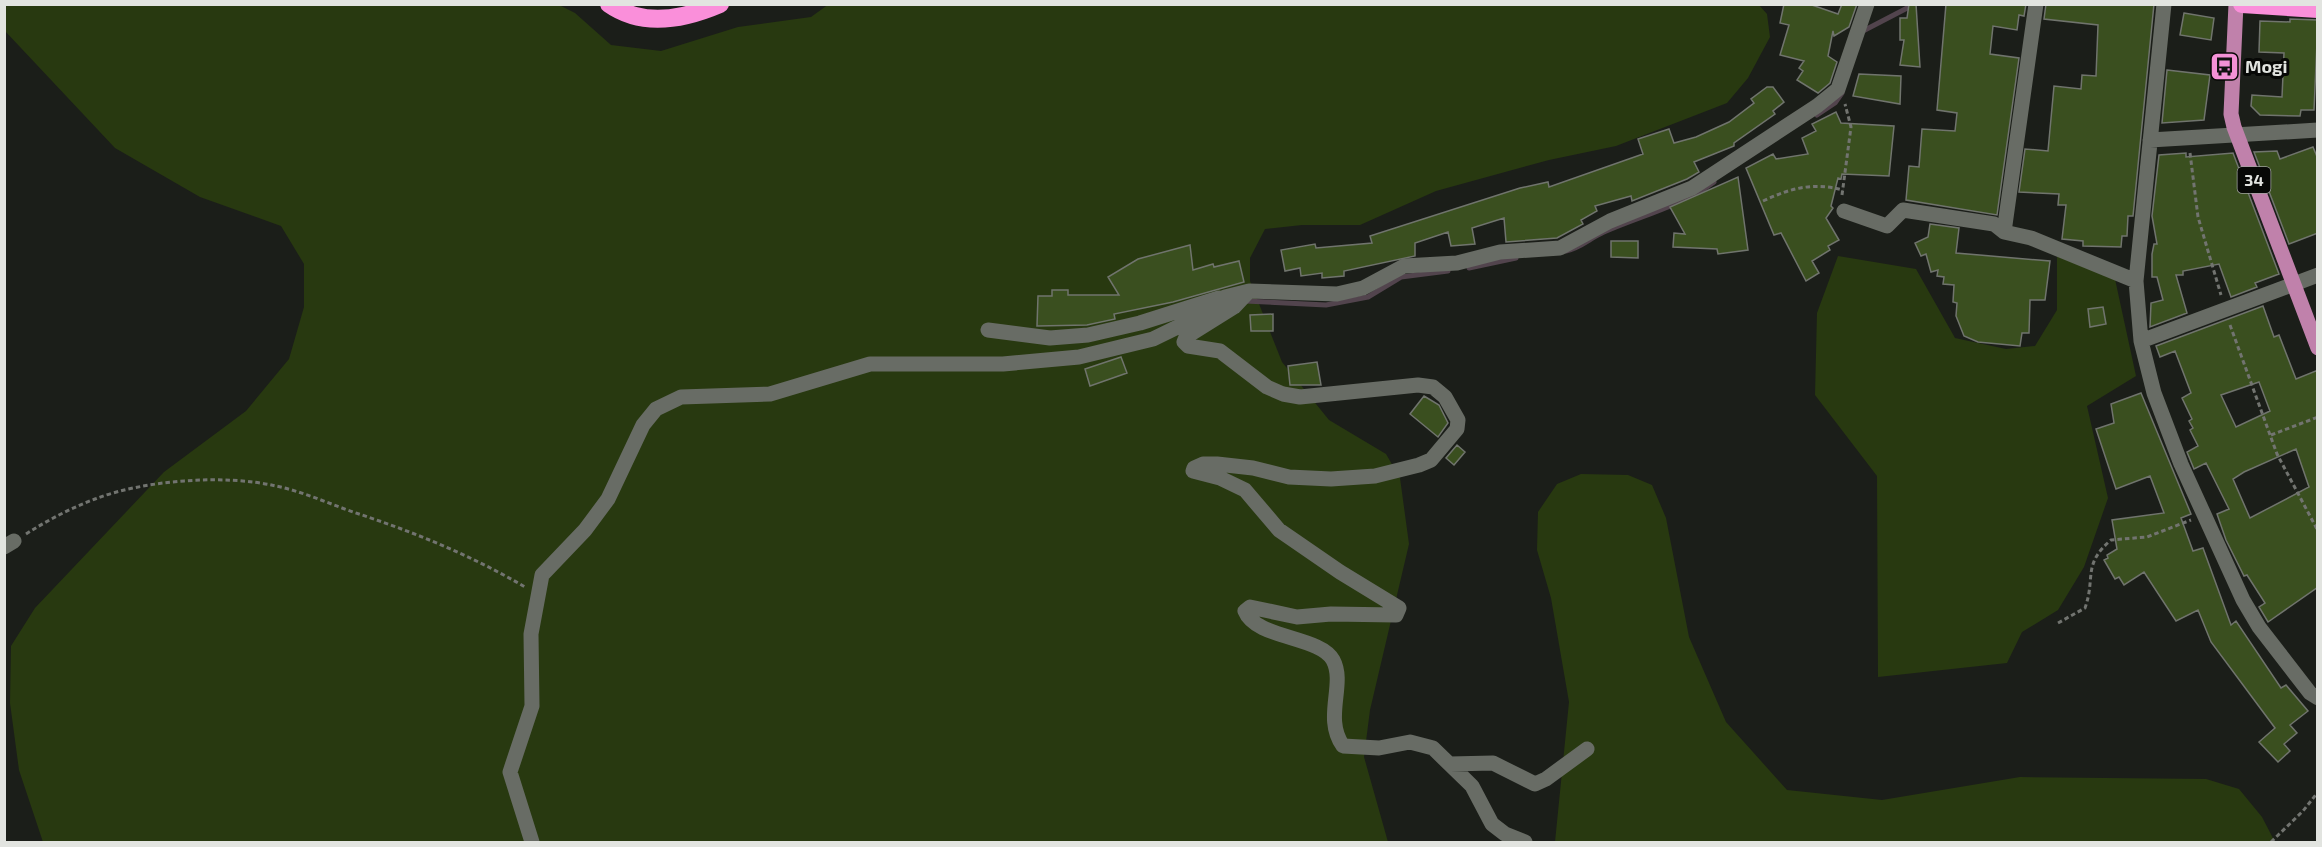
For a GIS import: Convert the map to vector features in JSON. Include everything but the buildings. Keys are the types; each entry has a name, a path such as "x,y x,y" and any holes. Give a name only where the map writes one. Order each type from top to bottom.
{"highway":[{"path":"609,4 635,18 650,19 686,16 720,4"},
{"path":"2242,4 2318,9"}],"main road":[{"name":"34","path":"2236,4 2231,114 2236,134 2318,348"}],"street":[{"path":"988,330 1050,338 1088,335 1140,323 1249,291 1337,294 1363,288 1404,266 1457,263 1500,252 1560,248 1610,221 1692,188 1817,106 1838,89 1867,4"},
{"path":"2004,232 2036,4"},
{"path":"2164,4 2136,281 2140,341 2154,393 2204,515 2254,618 2310,693 2318,698"},
{"path":"2150,140 2189,139 2316,128"},
{"path":"1844,211 1887,226 1903,210 1994,224 2004,232 2031,238 2136,281"},
{"path":"2140,341 2318,275"},
{"path":"1249,291 1234,308 1186,337 1184,342 1188,346 1220,351 1267,387 1283,394 1299,397 1418,385 1433,387 1445,397 1458,420 1457,429 1431,460 1375,476 1310,479 1218,464 1203,464 1193,471 1196,474 1220,478 1245,490 1279,530 1340,573 1399,608 1396,615 1331,614 1297,617 1258,607 1250,607 1245,611 1248,617 1266,628 1321,650 1333,660 1336,673 1334,734 1344,746 1378,747 1410,742 1433,748 1472,786 1492,824 1505,834 1525,843"},
{"path":"532,843 510,772 532,706 531,634 542,575 585,530 608,499 643,425 656,409 681,397 770,394 870,364 1003,364 1079,357 1153,339 1198,317 1225,297"},
{"path":"1450,764 1493,763 1535,784 1546,779 1587,749"}],"path":[{"path":"1838,89 1848,111 1851,127 1841,208 1844,211"},
{"path":"2189,139 2198,217 2224,309 2285,474 2318,531"},
{"path":"1763,201 1783,192 1821,184 1843,190"},
{"path":"2271,435 2318,417"},
{"path":"9,544 57,516 97,498 166,483 204,480 246,481 277,486 407,530 493,568 538,594"},
{"path":"2058,623 2085,608 2089,596 2092,560 2111,540 2147,537 2204,515"},
{"path":"2271,843 2303,811 2318,792"}],"green space":[{"path":"829,4 1758,4 1767,14 1770,37 1748,78 1727,103 1616,146 1549,160 1436,191 1360,225 1302,225 1265,229 1250,258 1250,281 1282,362 1329,420 1386,454 1400,478 1409,544 1370,710 1364,757 1388,842 43,842 19,770 10,703 11,646 35,608 164,472 246,411 289,359 304,307 304,264 281,226 200,197 115,148 5,31 4,5 559,5 575,13 611,45 661,51 738,27 811,17"},
{"path":"1838,256 1916,269 1955,338 2006,349 2035,346 2057,310 2057,256 2115,279 2136,376 2087,406 2108,498 2084,567 2058,610 2022,632 2007,663 1878,677 1877,476 1815,395 1817,313"},
{"path":"1581,474 1628,475 1652,485 1666,518 1689,637 1726,722 1787,790 1882,800 2020,777 2206,779 2239,789 2262,817 2275,842 1555,842 1569,702 1551,598 1537,550 1538,512 1557,484"}],"waterway":[{"path":"1863,31 1913,5"},
{"path":"1817,115 1835,103 1842,93"},
{"path":"1566,251 1604,232 1688,198 1714,182"},
{"path":"1469,268 1516,258"},
{"path":"1245,301 1326,305 1368,297 1401,277 1448,271"}],"place":[{"name":"Mogi","path":"2224,67"}]}
